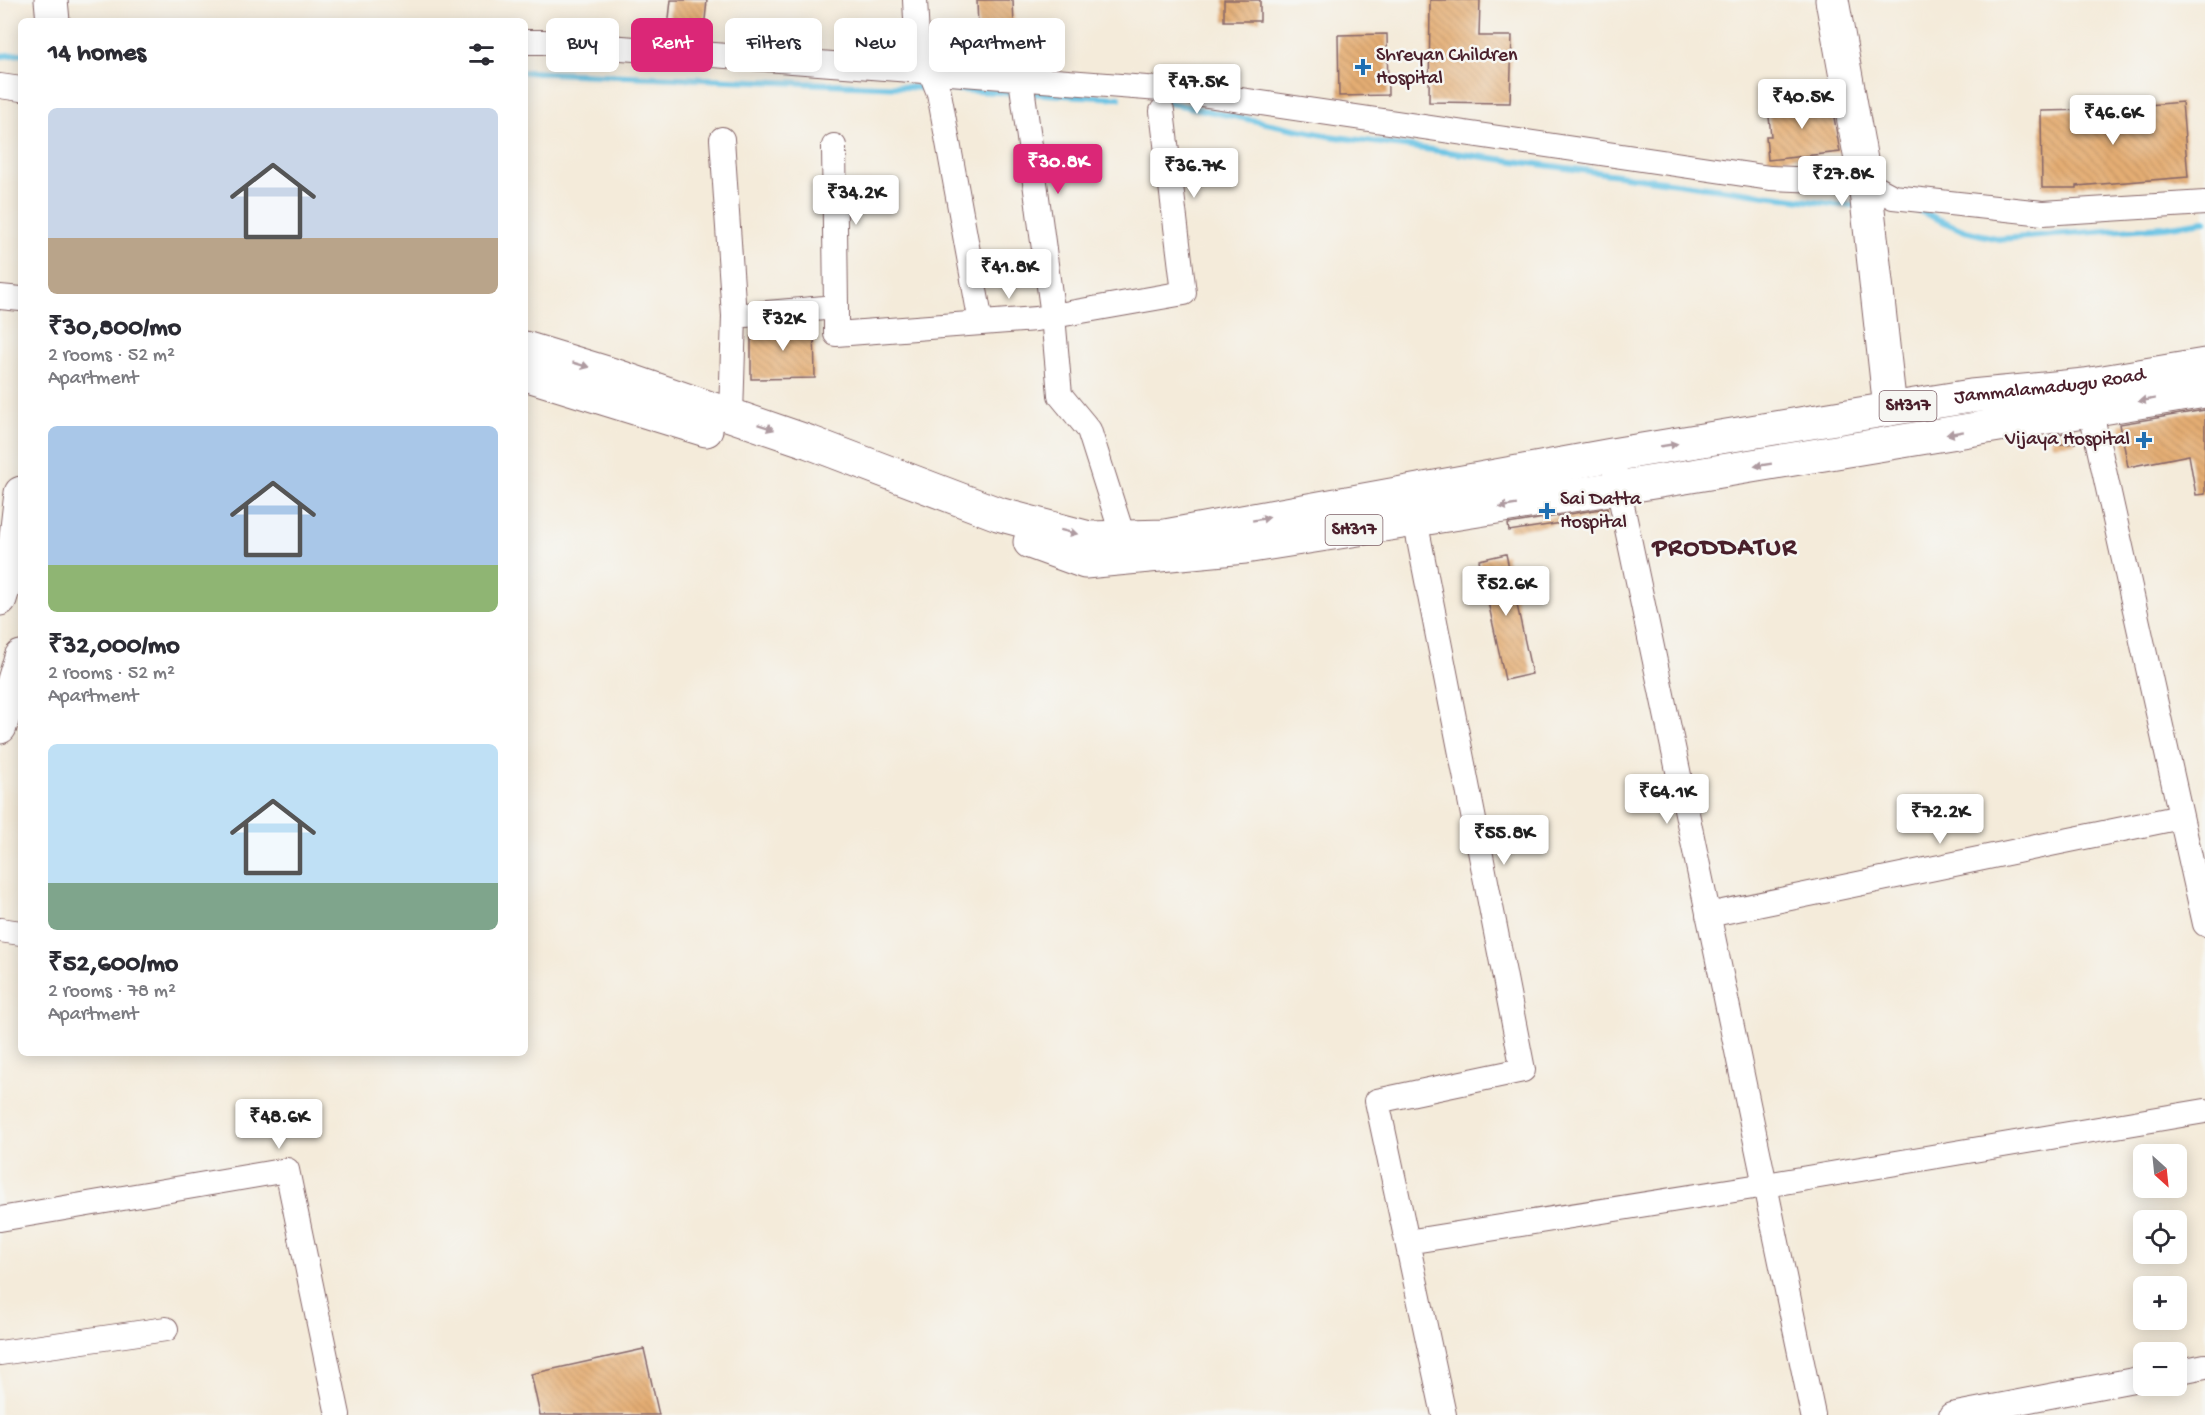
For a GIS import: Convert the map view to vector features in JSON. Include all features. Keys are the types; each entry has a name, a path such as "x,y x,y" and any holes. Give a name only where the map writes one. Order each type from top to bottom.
{"main road":[{"path":"51,0 53,18"},
{"path":"1832,0 1865,182 1890,409"},
{"name":"SH317","path":"528,349 620,377 809,442 998,514 1089,538 1165,536 1413,506 1618,488 2088,398 2205,391"},
{"name":"Jammalamadugu Road","path":"1612,455 1971,396 2088,398 2205,365"},
{"name":"SH317","path":"528,375 690,424 1084,562 1245,547 1612,455"},
{"path":"18,519 14,554 0,597 18,603"},
{"path":"0,727 18,667"}],"street":[{"path":"915,0 917,38 939,93 981,323"},
{"path":"528,42 1173,90 1770,178 1865,182 1893,197 2043,213 2205,203"},
{"path":"1021,79 1053,316 1060,395 1089,430 1123,537"},
{"path":"0,86 18,89"},
{"path":"834,146 836,334 1053,316 1184,293 1162,111"},
{"path":"723,139 734,316 731,415"},
{"path":"0,297 18,298"},
{"path":"734,316 836,307"},
{"path":"2088,398 2205,924"},
{"path":"1612,455 1813,1415"},
{"path":"1413,506 1522,1070 1377,1101 1444,1415"},
{"path":"0,727 18,731"},
{"path":"1708,915 2181,817"},
{"path":"0,930 18,933"},
{"path":"1407,1242 1766,1185 2205,1111"},
{"path":"0,1219 287,1170 338,1415"},
{"path":"0,1353 166,1329"},
{"path":"2187,1370 2205,1366"},
{"path":"1951,1415 2133,1380"}],"building":[{"path":"671,0 707,0 705,18 669,18"},
{"path":"977,0 1013,0 1014,18 978,18"},
{"path":"1224,0 1260,0 1260,21 1224,21"},
{"path":"1430,0 1480,0 1479,36 1512,36 1510,103 1429,102"},
{"path":"1387,34 1388,95 1339,96 1338,35"},
{"path":"1831,100 1840,152 1768,160 1766,136 1771,136 1768,107"},
{"path":"2182,102 2188,177 2077,186 2077,188 2042,188 2041,111 2091,110"},
{"path":"814,325 815,378 751,379 751,329"},
{"path":"2205,410 2205,494 2196,495 2189,455 2128,467 2120,424"},
{"path":"2074,432 2075,443 2052,445 2051,435"},
{"path":"1607,508 1608,516 1509,531 1508,524"},
{"path":"1506,554 1532,674 1505,680 1479,560"},
{"path":"644,1349 659,1415 540,1415 531,1374"}],"waterway":[{"path":"0,56 18,54"},
{"path":"528,72 930,88"},
{"path":"943,89 1017,93"},
{"path":"1027,93 1119,98"},
{"path":"1165,102 1329,136 1839,205 1857,205"},
{"path":"1915,209 1965,231 1999,239 2164,227 2205,221"}],"place":[{"name":"Shreyan Children Hospital","path":"1363,67"},
{"name":"Vijaya Hospital","path":"2144,440"},
{"name":"Sai Datta Hospital","path":"1547,511"}],"district":[{"name":"PRODDATUR","path":"1725,549"}]}
